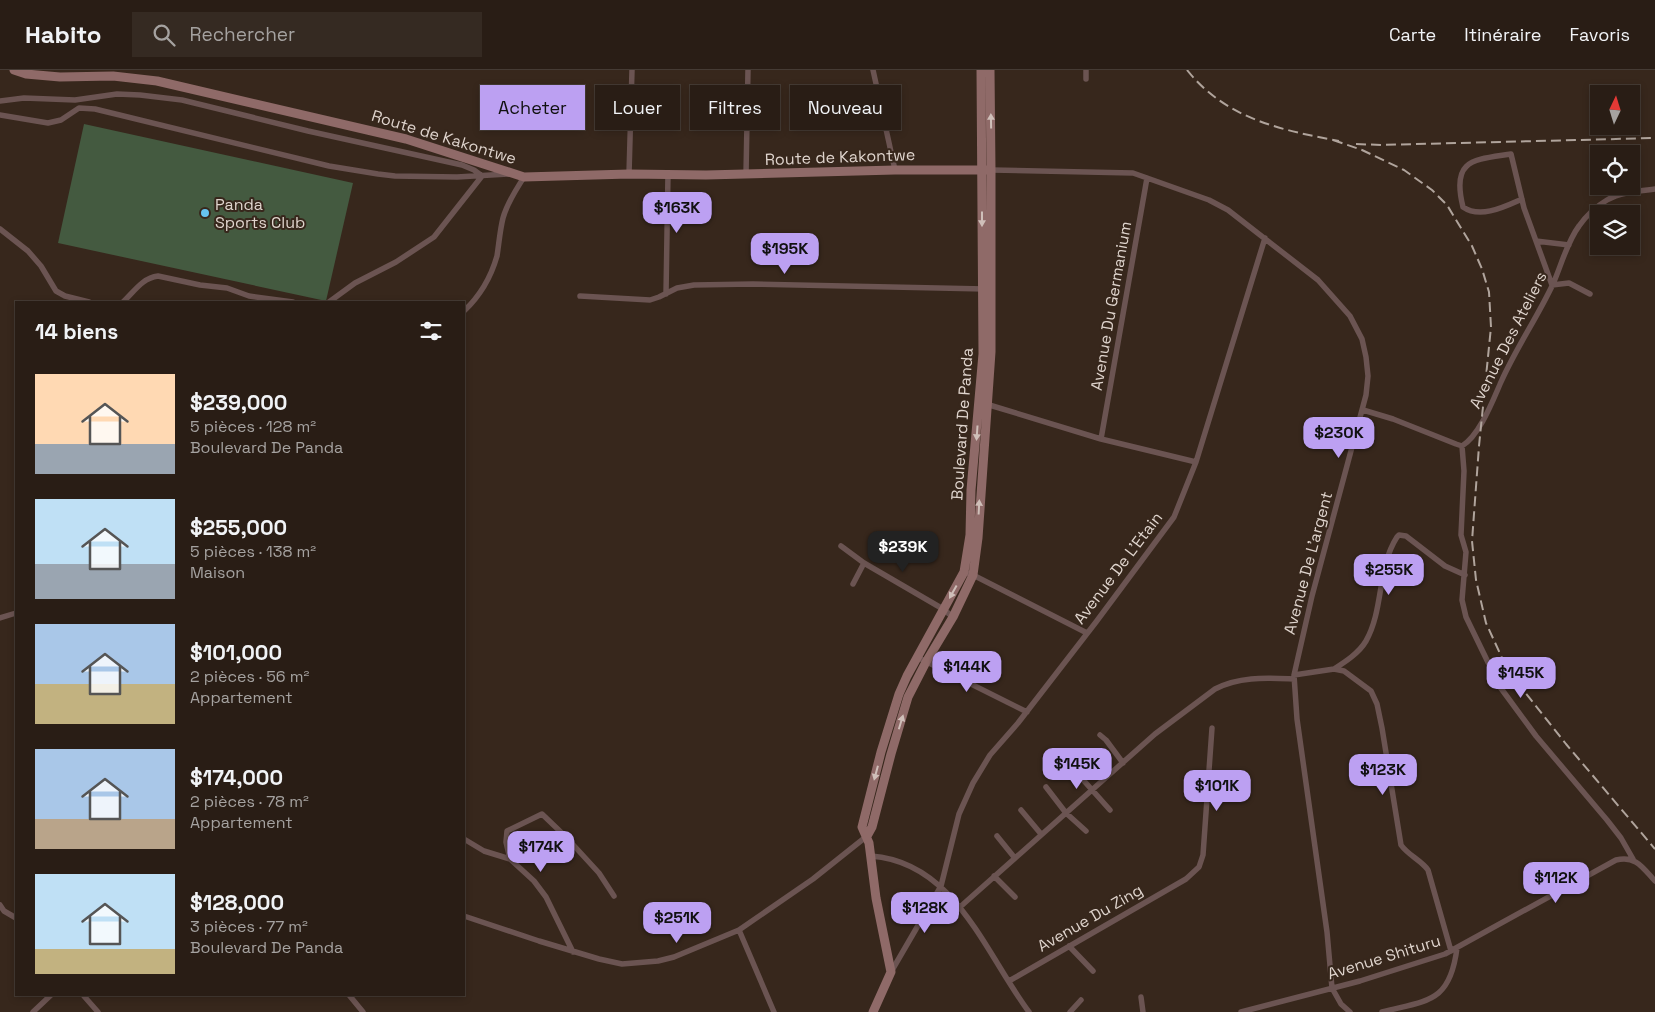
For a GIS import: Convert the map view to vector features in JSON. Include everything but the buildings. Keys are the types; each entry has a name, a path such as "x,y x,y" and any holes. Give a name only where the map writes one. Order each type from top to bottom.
{"street":[{"name":"Route de Kakontwe","path":"14,70 26,74 60,77 113,76 157,81 406,139 524,177 987,170"},
{"path":"629,174 632,70"},
{"path":"746,174 748,70"},
{"path":"873,70 896,170"},
{"path":"981,70 987,170"},
{"path":"987,170 990,70"},
{"path":"1086,70 1086,79"},
{"path":"0,102 24,98 75,100 117,94 140,94 182,100 308,131 462,165 482,176"},
{"path":"0,115 48,123 61,120 79,108 95,108 320,164 378,174 423,177 510,174"},
{"path":"1522,199 1506,206 1483,212 1470,211 1463,207 1460,197 1462,171 1468,163 1478,159 1511,154 1522,199 1552,285 1569,283 1590,294"},
{"name":"Avenue De L'argent","path":"987,170 1122,171 1134,173 1183,190 1222,207 1240,218 1318,280 1355,324 1364,346 1368,366 1366,395 1312,596 1294,677 1299,728 1328,932 1332,988"},
{"name":"Boulevard De Panda","path":"891,972 876,898 867,836 862,827 891,754 908,697 953,616 968,573 971,490 983,404 987,170"},
{"path":"666,294 668,174"},
{"path":"330,301 354,284 396,262 434,237 482,176"},
{"path":"465,310 478,296 492,272 505,212 524,177"},
{"name":"Avenue Du Germanium","path":"1101,438 1147,178"},
{"name":"Avenue Des Ateliers","path":"1462,446 1467,443 1481,423 1552,285 1578,226 1591,212 1608,199 1633,192 1655,189"},
{"path":"0,229 28,251 41,266 56,291 79,301"},
{"name":"Avenue De L'Etain","path":"891,972 941,886 959,814 973,783 990,754 1026,712 1174,517 1196,462 1265,238"},
{"path":"1536,241 1570,245"},
{"path":"124,301 143,282 158,276 200,285 227,288 249,296 286,301"},
{"path":"580,296 650,300 677,288 694,285 753,284 986,289"},
{"path":"983,404 1101,438 1196,462"},
{"path":"1363,410 1393,419 1462,446 1464,471 1461,535 1466,552 1462,600 1466,617 1500,688 1536,736 1612,826 1633,859 1655,881"},
{"path":"960,907 1014,857 1155,734 1222,685 1250,679 1294,677 1334,669 1348,660 1366,642 1372,627 1386,563 1397,537 1400,535 1406,536 1446,566 1465,575"},
{"path":"841,546 864,563 953,616"},
{"path":"853,584 864,563"},
{"path":"968,573 1087,633"},
{"name":"Boulevard De Panda","path":"876,792 882,752 899,694 943,609 968,573"},
{"path":"0,618 15,613"},
{"path":"917,657 1026,712"},
{"path":"1334,669 1344,671 1371,691 1377,704 1390,769 1401,845 1411,856 1424,864 1428,870 1454,950 1452,973 1441,992 1418,1004 1382,1012"},
{"name":"Avenue Du Zing","path":"1009,981 1186,879 1199,868 1203,855 1212,728"},
{"path":"1100,735 1123,763"},
{"path":"882,752 891,754"},
{"path":"1060,754 1110,810"},
{"path":"1046,787 1066,813 1086,831"},
{"path":"1021,810 1042,834"},
{"path":"510,859 506,842 507,831 542,814 600,873 614,896"},
{"path":"465,916 573,952 622,964 658,961 674,957 739,930 820,874 867,836"},
{"path":"997,836 1014,857"},
{"path":"465,840 484,851 510,859 534,880 546,897 573,952"},
{"path":"871,856 889,858 911,865 941,886 960,907 1029,1012"},
{"name":"Avenue Shituru","path":"1241,1012 1261,1010 1395,971 1454,950 1608,864 1624,858 1633,859"},
{"path":"994,876 1014,897"},
{"path":"0,905 4,911 15,917"},
{"path":"739,930 774,1012"},
{"path":"1069,946 1093,970"},
{"path":"874,1012 891,972"},
{"path":"1332,988 1341,1004 1350,1012"},
{"path":"33,1012 50,996"},
{"path":"84,996 98,1012"},
{"path":"350,996 363,1012"},
{"path":"1141,997 1143,1012"},
{"path":"1070,1012 1081,1000"}],"green space":[{"name":"Panda Sports Club","path":"84,124 353,183 326,301 58,243"}],"railway":[{"path":"1187,70 1202,87 1219,100 1256,120 1276,127 1339,141"},
{"path":"1356,144 1381,145 1655,138"},
{"path":"1333,140 1362,150 1404,170 1432,190 1447,205 1472,246 1489,292 1491,327 1472,541 1476,580 1486,623 1503,660 1524,691 1655,849"}],"place":[{"name":"Panda Sports Club","path":"205,213"}]}
